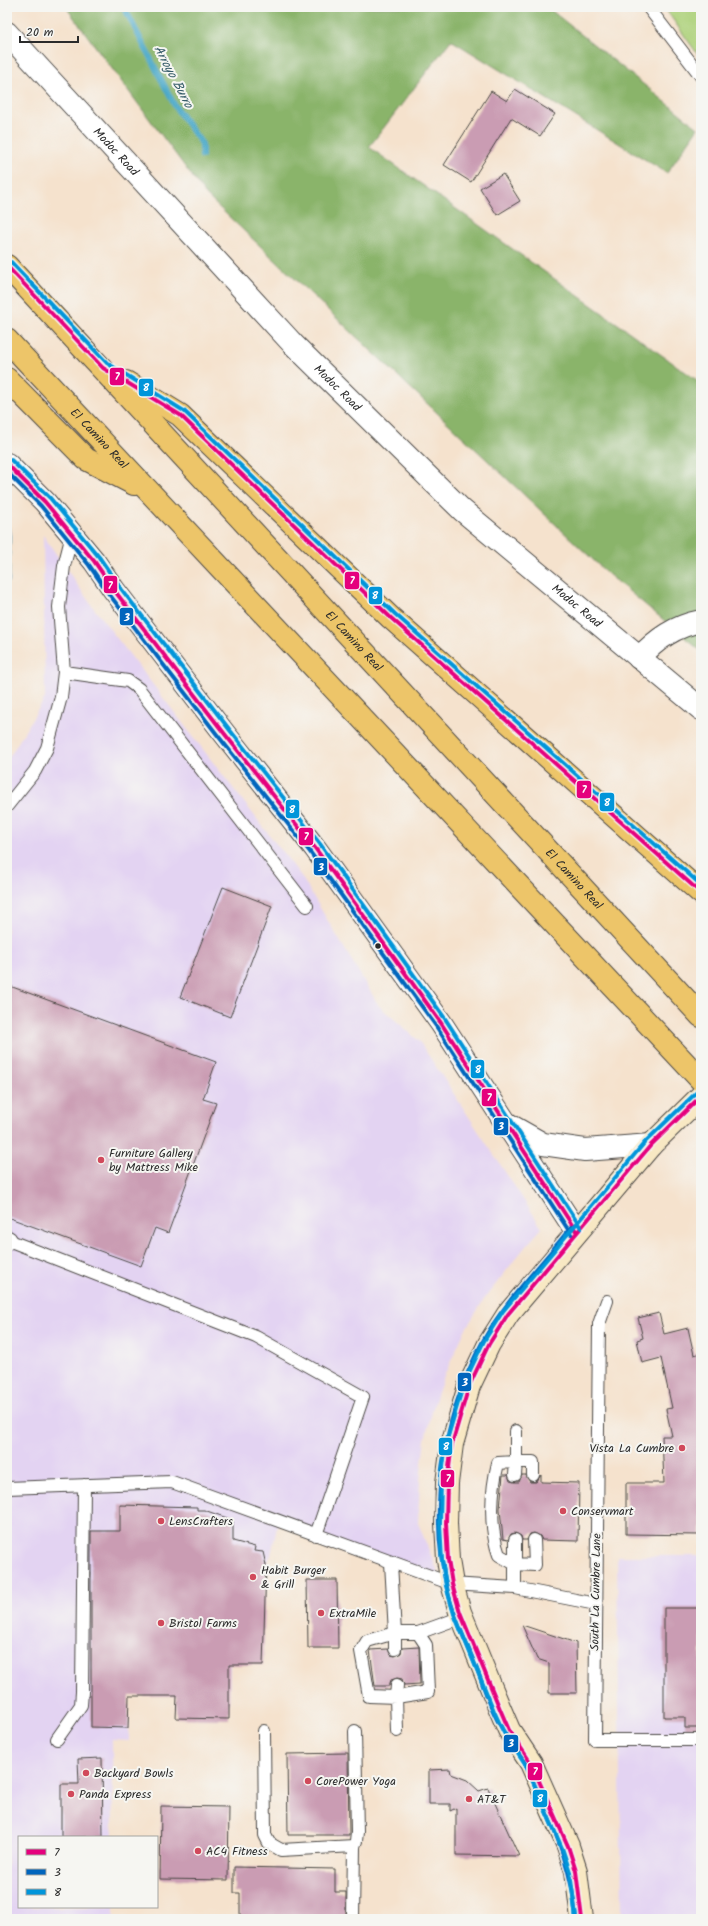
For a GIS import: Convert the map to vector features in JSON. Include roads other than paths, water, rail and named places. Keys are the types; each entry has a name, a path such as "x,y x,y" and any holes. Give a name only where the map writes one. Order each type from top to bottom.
{"highway":[{"name":"El Camino Real","path":"7,266 701,1016"},
{"name":"El Camino Real","path":"7,340 701,1080"},
{"path":"103,368 180,415 390,618 701,893"},
{"path":"7,379 86,458 150,493"}],"main road":[{"path":"582,1919 576,1871 568,1846 531,1763 509,1730 462,1617 452,1584 448,1560 446,1530 447,1482 452,1444 469,1386 489,1344 508,1314 576,1231 651,1145 701,1096"}],"street":[{"name":"Modoc Road","path":"7,33 293,344 462,510 701,709"},
{"path":"7,464 45,502 94,561 114,590 224,733 315,848 441,1023 576,1231"},
{"path":"639,658 653,644 670,632 689,623 701,620"},
{"path":"506,1123 543,1144 585,1150 651,1145"}],"lane":[{"path":"648,7 701,76"},
{"path":"7,806 35,771 47,748 61,697 64,672 59,607 64,566 72,535"},
{"path":"64,672 128,681 139,689 307,906"},
{"path":"7,1241 256,1337 363,1397 316,1536"},
{"name":"South La Cumbre Lane","path":"607,1301 600,1324 595,1740 701,1740"},
{"path":"516,1431 516,1475"},
{"path":"533,1475 533,1462 498,1463 494,1479 493,1525 494,1542 499,1555 515,1564 535,1565 534,1540"},
{"path":"7,1488 172,1482 316,1536 452,1584 515,1588 596,1604"},
{"path":"57,1739 81,1705 84,1485"},
{"path":"515,1588 516,1540"},
{"path":"391,1563 395,1648"},
{"path":"418,1633 426,1645 428,1692 396,1691 369,1696 361,1651 367,1641 394,1633 418,1633 462,1617"},
{"path":"396,1691 397,1730"},
{"path":"264,1730 265,1835 269,1843 281,1850 354,1846"},
{"path":"353,1919 354,1846 357,1832 355,1730"}],"waterway":[{"name":"Arroyo Burro","path":"124,7 176,108 202,144 202,156"},
{"name":"Arroyo Burro","path":"7,580 8,531"}],"place":[{"name":"Furniture Gallery by Mattress Mike","path":"101,1160"},
{"name":"Vista La Cumbre","path":"682,1448"},
{"name":"Conservmart","path":"563,1511"},
{"name":"LensCrafters","path":"161,1521"},
{"name":"Habit Burger & Grill","path":"253,1577"},
{"name":"ExtraMile","path":"321,1613"},
{"name":"Bristol Farms","path":"161,1623"},
{"name":"Backyard Bowls","path":"86,1773"},
{"name":"CorePower Yoga","path":"308,1781"},
{"name":"Panda Express","path":"71,1794"},
{"name":"AT&T","path":"469,1799"},
{"name":"AC4 Fitness","path":"198,1851"}]}
